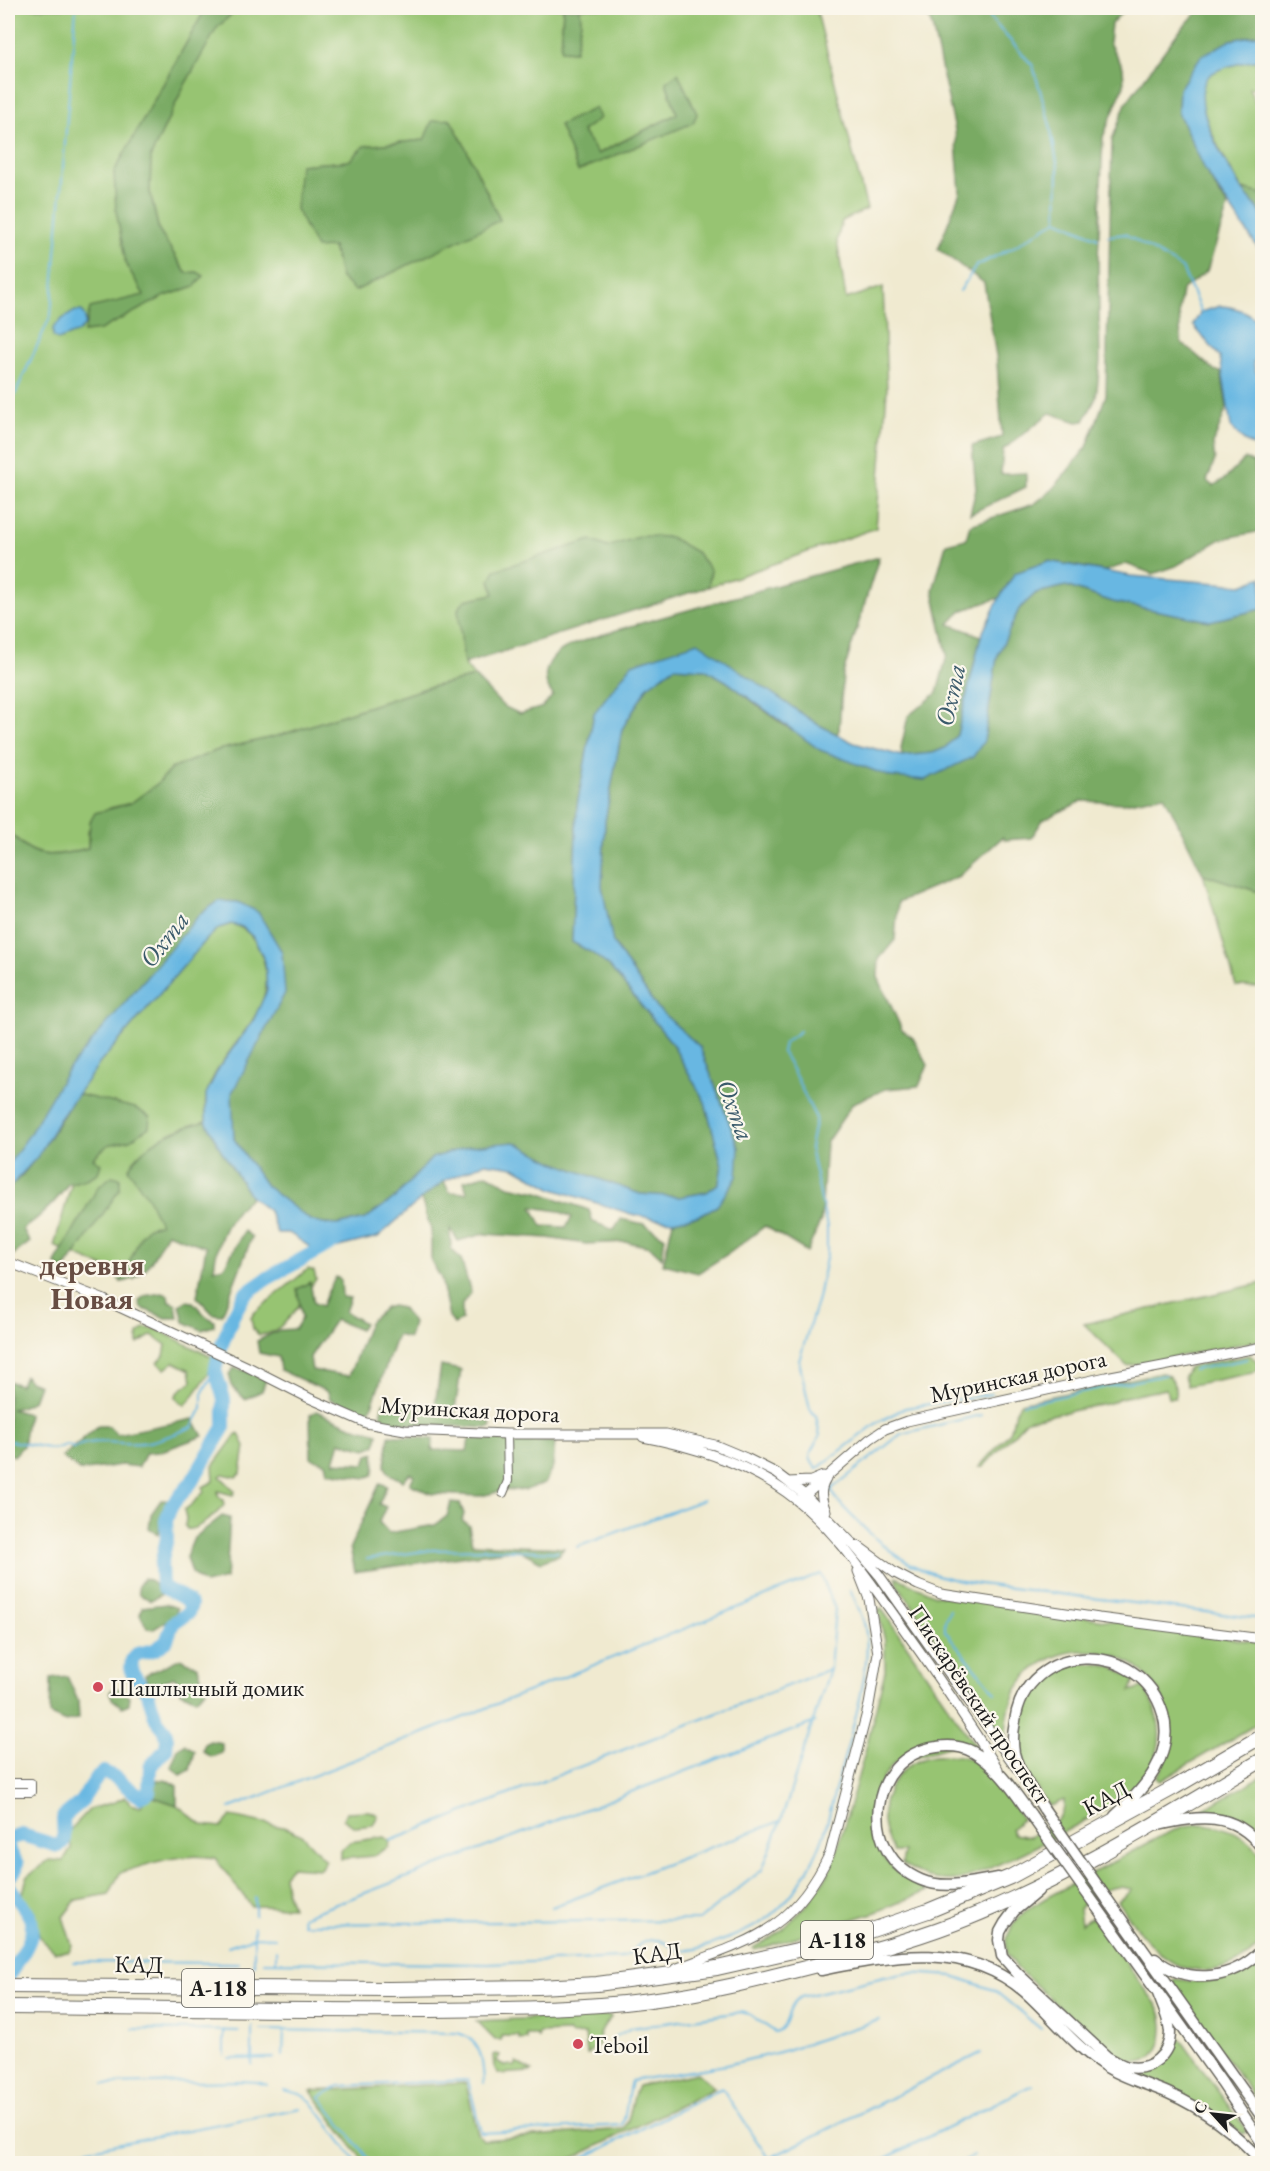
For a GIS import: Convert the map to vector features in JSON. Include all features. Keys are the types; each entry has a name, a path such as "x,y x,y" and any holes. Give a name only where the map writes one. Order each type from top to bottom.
{"highway":[{"name":"КАД","path":"8,1986 503,1988 597,1984 717,1968 824,1944 928,1911 1010,1877 1263,1736"},
{"name":"КАД","path":"8,2007 539,2009 652,2000 762,1979 907,1941 969,1918 1048,1882 1263,1760"}],"main road":[{"path":"1026,1782 1015,1754 1013,1732 1019,1704 1028,1687 1047,1671 1065,1661 1074,1659 1100,1659 1128,1668 1146,1682 1160,1702 1164,1719 1164,1748 1157,1767 1145,1786 1108,1822"},
{"path":"1004,1779 975,1753 966,1749 954,1746 926,1748 910,1754 897,1764 886,1780 879,1798 878,1814 880,1833 889,1853 901,1867 920,1880 947,1885 1010,1877"},
{"name":"Пискарёвский проспект","path":"1004,1779 1157,1990 1263,2143"},
{"name":"Пискарёвский проспект","path":"1026,1782 1263,2117"},
{"path":"1146,1828 1194,1817 1211,1818 1243,1829 1263,1848"},
{"path":"1048,1882 1014,1911 1000,1932 999,1947 1002,1956 1018,1974 1107,2056 1129,2067 1144,2067 1155,2063 1168,2044 1170,2032 1168,2020 1157,1990"},
{"path":"1136,1939 1152,1957 1166,1968 1197,1977 1219,1976 1239,1968 1263,1950"},
{"path":"762,1979 897,1956 938,1956 977,1964 1009,1981 1025,1993 1103,2065 1193,2106 1242,2140 1263,2162"}],"street":[{"name":"Муринская дорога","path":"8,1262 102,1299 366,1423 405,1430 507,1434 666,1434 715,1445 752,1461 788,1482 802,1499"},
{"name":"Муринская дорога","path":"802,1499 870,1439 885,1429 907,1421 1106,1377 1263,1347"},
{"path":"503,1493 507,1481 507,1434"},
{"name":"Муринская дорога","path":"629,1435 671,1442 734,1463 802,1499"},
{"path":"788,1482 811,1481 830,1473"},
{"path":"828,1516 821,1501 820,1492 830,1473"},
{"name":"Пискарёвский проспект","path":"802,1499 828,1516 879,1575 1026,1782"},
{"name":"Пискарёвский проспект","path":"802,1499 854,1560 953,1698 1004,1779"},
{"path":"852,1543 871,1554 895,1573 941,1594 1099,1618 1263,1639"},
{"path":"657,1976 718,1955 770,1930 802,1898 821,1873 837,1829 875,1679 878,1653 869,1599 854,1560"},
{"path":"8,1783 31,1783 30,1792 8,1792"}],"green space":[{"path":"8,8 206,8 114,172 126,264 145,295 91,308 84,332 163,297 194,286 197,272 186,273 159,231 150,192 151,156 182,90 217,27 238,8 563,8 561,50 574,51 581,22 580,8 816,8 867,209 842,221 837,240 846,299 883,287 887,390 876,528 708,587 711,570 696,552 642,536 607,548 495,594 465,600 464,664 475,677 426,688 281,735 218,750 171,769 157,784 131,803 110,808 88,830 88,848 44,854 26,847 8,829","holes":["666,82 692,123 578,171 560,125 600,118 582,131 597,154 677,114","450,119 500,220 341,278 333,247 300,165 349,161 364,146 424,140"]},
{"path":"206,8 238,8 217,28 182,90 151,156 150,192 159,231 186,273 197,272 204,276 195,286 163,297 100,330 84,332 90,308 144,295 126,264 116,211 114,172"},
{"path":"563,8 580,8 581,22 575,51 561,50"},
{"path":"925,8 1126,8 1111,24 1109,43 1123,67 1124,85 1103,137 1098,262 1100,361 1096,398 1084,421 1077,422 1050,413 1003,450 1001,474 1026,473 1026,487 970,514 976,489 972,446 1002,437 997,362 984,283 938,249 960,192 955,130 932,26"},
{"path":"1201,8 1262,8 1262,34 1231,40 1191,74 1179,89 1178,112 1206,172 1228,207 1207,271 1182,290 1179,311 1181,342 1214,370 1221,372 1227,407 1213,444 1215,460 1207,481 1213,486 1226,478 1245,459 1254,463 1256,481 1262,484 1262,531 1221,539 1176,566 1153,574 1126,564 1105,571 1048,561 1015,573 999,598 961,611 949,624 981,636 957,735 945,748 933,753 902,756 901,748 908,716 937,693 947,655 933,590 946,544 966,539 970,525 1034,504 1052,490 1087,447 1106,395 1112,140 1126,103 1176,35"},
{"path":"1262,60 1262,88 1249,88 1262,111 1262,194 1242,189 1219,149 1205,114 1202,85 1214,72 1242,63"},
{"path":"678,73 697,114 693,123 578,171 559,125 595,108 600,118 582,131 598,154 677,114 666,82"},
{"path":"450,119 500,220 355,291 341,278 333,247 316,248 296,209 300,165 349,161 364,146 424,140 432,121"},
{"path":"1242,189 1262,194 1262,217"},
{"path":"642,536 670,537 696,552 711,570 708,587 464,664 458,609 465,600 494,594 490,580 495,570 591,540 607,547"},
{"path":"879,557 843,674 837,734 817,724 698,643 594,713 577,806 572,942 592,953 610,967 671,1042 705,1102 722,1165 719,1183 707,1192 680,1197 640,1194 553,1162 514,1142 432,1158 396,1197 365,1219 337,1225 310,1220 266,1186 234,1139 231,1093 285,992 238,902 219,901 200,914 8,1165 8,829 34,852 53,855 88,848 90,822 95,813 131,803 157,784 171,769 218,750 281,735 426,688 475,677 503,706 520,714 543,707 553,695 547,684 547,667 565,648 613,631"},
{"path":"1066,586 1113,602 1210,621 1262,609 1262,893 1203,874 1164,795 1124,803 1082,801 1043,820 1031,838 1005,840 1003,837 959,876 898,902 895,940 879,959 878,977 902,1030 913,1038 928,1065 919,1086 886,1089 853,1103 826,1143 821,1220 807,1252 765,1226 698,1273 663,1264 673,1221 698,1216 717,1206 739,1148 700,1047 657,1008 612,941 602,886 605,821 622,729 648,686 674,667 705,669 726,681 785,726 891,777 984,741 997,657 1019,609 1036,593"},
{"path":"1203,874 1262,893 1262,987 1236,986"},
{"path":"232,924 246,931 258,947 266,973 265,991 259,1009 249,1026 214,1075 206,1096 206,1121 200,1123 203,1141 134,1280 124,1276 121,1282 111,1270 54,1246 83,1143 107,1102 77,1094 99,1064 207,939 219,928"},
{"path":"77,1094 135,1108 150,1117 149,1127 130,1140 108,1145 93,1158 101,1164 98,1173 87,1179 68,1184 48,1209 23,1229 30,1242 13,1255 8,1253 8,1189 37,1156"},
{"path":"206,1121 221,1150 251,1197 230,1220 218,1248 214,1269 224,1267 244,1231 252,1237 222,1315 213,1314 197,1297 206,1247 167,1233 144,1271 130,1280 121,1282 141,1235 148,1227 160,1224 148,1198 128,1169 135,1159 152,1144 172,1132"},
{"path":"487,1174 509,1186 538,1192 589,1210 593,1222 614,1230 621,1219 644,1224 665,1237 662,1258 650,1247 627,1242 586,1244 548,1238 484,1234 458,1241 450,1228 451,1249 461,1259 471,1293 462,1304 462,1320 454,1324 449,1317 441,1278 431,1261 431,1230 421,1199 444,1181 449,1192 467,1193 464,1181","holes":["532,1207 558,1211 572,1217 566,1227 542,1226"]},
{"path":"112,1176 120,1178 120,1189 66,1268 61,1270 55,1263 98,1187"},
{"path":"308,1269 314,1271 316,1279 299,1305 277,1329 259,1335 253,1329 251,1318 254,1313"},
{"path":"336,1277 341,1280 342,1297 350,1298 345,1312 364,1323 360,1330 335,1320 310,1357 312,1370 349,1376 369,1322 385,1308 392,1306 402,1308 413,1323 409,1338 397,1335 372,1406 367,1414 330,1399 328,1392 280,1370 278,1357 259,1353 257,1341 279,1330 295,1329 302,1318 297,1289 310,1282 314,1303 322,1306"},
{"path":"1262,1283 1262,1340 1127,1366 1084,1324"},
{"path":"162,1293 168,1295 169,1301 176,1304 178,1318 166,1318 141,1308 139,1301 144,1296"},
{"path":"186,1301 193,1302 214,1321 214,1326 202,1330 184,1322 180,1305"},
{"path":"145,1328 156,1329 216,1359 202,1384 185,1405 175,1397 192,1381 190,1370 174,1362 165,1369 158,1363 164,1356 166,1345 152,1335 138,1344 138,1334"},
{"path":"1250,1355 1259,1363 1258,1370 1252,1373 1187,1386 1184,1376 1189,1367"},
{"path":"441,1366 461,1370 454,1416 490,1422 489,1428 393,1423 380,1416 383,1402 434,1411"},
{"path":"234,1368 266,1380 262,1391 245,1399 232,1387 229,1374"},
{"path":"1160,1373 1168,1375 1173,1381 1175,1398 1168,1398 1166,1389 1027,1420 983,1467 979,1467 1010,1432 1014,1414 1021,1403"},
{"path":"25,1376 29,1381 39,1385 33,1401 11,1409 28,1414 23,1446 14,1456 8,1454 8,1381 20,1385"},
{"path":"316,1411 351,1426 378,1433 376,1445 366,1449 340,1442 334,1462 365,1464 368,1455 374,1453 373,1475 365,1478 328,1472 326,1463 311,1458 310,1415"},
{"path":"193,1419 203,1436 159,1452 146,1453 139,1467 121,1465 80,1471 62,1457 98,1426 109,1426 117,1434"},
{"path":"239,1434 245,1446 241,1473 236,1477 223,1474 220,1476 235,1491 233,1495 218,1491 224,1505 202,1524 187,1529 184,1510 204,1492 203,1487 214,1481 213,1466 235,1436"},
{"path":"389,1435 433,1439 432,1450 467,1451 469,1439 555,1442 553,1466 545,1483 526,1490 506,1490 481,1496 432,1494 410,1484 414,1475 410,1473 403,1481 389,1474 385,1466"},
{"path":"380,1483 387,1486 379,1504 386,1507 379,1522 389,1533 435,1525 447,1516 451,1502 460,1503 464,1514 462,1520 469,1526 472,1544 564,1548 559,1555 541,1562 518,1549 355,1572 350,1547"},
{"path":"161,1500 172,1501 163,1515 158,1534 149,1529 151,1514"},
{"path":"222,1516 230,1518 226,1579 205,1584 191,1573 186,1557 194,1538"},
{"path":"896,1577 935,1595 1262,1643 1262,1721 1160,1781 1156,1778 1167,1754 1170,1729 1167,1712 1158,1690 1143,1672 1124,1660 1103,1652 1081,1651 1059,1655 1038,1666 1021,1683 1009,1710 1006,1740 898,1585"},
{"path":"144,1578 152,1581 161,1595 151,1600 139,1595 138,1586"},
{"path":"166,1604 177,1608 176,1615 154,1629 147,1628 140,1615 142,1607"},
{"path":"881,1608 978,1750 954,1745 894,1763 882,1780 874,1801 873,1818 876,1839 885,1859 895,1870 927,1891 876,1912 755,1950 752,1948 783,1929 807,1905 827,1876 836,1854 885,1671 885,1641 878,1610"},
{"path":"181,1658 198,1667 206,1690 196,1699 181,1692 175,1677 160,1683 149,1684 145,1675"},
{"path":"1074,1663 1099,1664 1120,1671 1135,1679 1131,1691 1143,1687 1151,1699 1159,1724 1160,1736 1155,1760 1138,1789 1126,1798 1053,1838 970,1876 939,1880 902,1864 904,1852 893,1852 886,1834 883,1821 884,1805 898,1776 924,1758 958,1756 979,1765 1000,1786 1022,1819 1011,1829 1014,1834 1029,1837 1058,1819 1064,1807 1064,1800 1050,1806 1033,1783 1018,1742 1018,1725 1021,1709 1029,1695 1055,1672"},
{"path":"67,1676 78,1701 79,1718 66,1722 50,1715 51,1678"},
{"path":"116,1688 130,1696 129,1704 122,1707 112,1699 110,1691"},
{"path":"210,1741 222,1743 222,1753 211,1757 203,1752 204,1744"},
{"path":"185,1744 195,1751 190,1770 181,1775 171,1767 178,1748"},
{"path":"1262,1776 1262,1840 1242,1825 1202,1810"},
{"path":"165,1779 177,1786 177,1805 148,1795 157,1781"},
{"path":"148,1795 177,1805 202,1825 221,1827 231,1816 287,1828 302,1835 326,1861 320,1869 291,1867 284,1875 292,1907 251,1906 215,1858 179,1857 120,1873 109,1894 76,1900 63,1917 72,1945 69,1952 55,1952 39,1937 35,1913 22,1897 27,1877 49,1860 63,1861 71,1848 69,1831 90,1809 125,1797 130,1804 140,1807"},
{"path":"370,1811 378,1815 373,1825 355,1827 343,1819 346,1812"},
{"path":"1201,1824 1235,1832 1249,1841 1262,1855 1262,1941 1250,1954 1225,1967 1206,1971 1190,1969 1175,1964 1161,1955 1138,1929 1118,1901 1132,1890 1118,1887 1105,1890 1082,1905 1079,1909 1081,1924 1092,1917 1159,2008 1162,2016 1163,2034 1157,2051 1144,2061 1127,2061 1108,2051 1017,1968 1007,1953 1006,1939 1014,1923 1024,1912 1044,1899 1161,1836 1184,1826"},
{"path":"384,1837 390,1841 389,1847 373,1856 341,1859 341,1850 350,1842"},
{"path":"1262,1958 1262,2109 1173,1982 1176,1979 1201,1982 1222,1980 1242,1972"},
{"path":"609,2015 611,2017 599,2036 598,2045 587,2054 585,2034 539,2033 538,2039 537,2035 527,2035 527,2039 519,2040 519,2036 501,2036 501,2040 495,2040 476,2021"},
{"path":"1174,2036 1179,2037 1246,2130 1244,2134 1218,2117 1134,2075 1134,2073 1150,2069 1155,2065"},
{"path":"494,2055 500,2055 497,2061 505,2066 514,2067 517,2063 532,2071 498,2074 495,2069"},
{"path":"697,2073 715,2088 563,2163 365,2163 311,2091 466,2083 478,2134 483,2140 624,2129 638,2086"}],"water":[{"path":"1262,34 1262,60 1233,65 1211,74 1203,89 1203,103 1206,118 1219,150 1241,188 1261,213 1264,231 1262,254 1206,172 1178,112 1179,89 1201,56 1231,40"},
{"path":"1220,306 1243,311 1262,326 1262,355 1253,362 1256,372 1262,377 1261,450 1244,441 1231,427 1220,357 1193,325 1201,312"},
{"path":"75,311 82,311 85,325 78,332 58,340 53,336 53,328"},
{"path":"1048,561 1131,576 1242,585 1262,577 1262,609 1210,621 1113,602 1066,586 1036,593 1019,609 997,657 984,741 973,757 925,780 891,777 820,750 726,681 705,669 674,667 648,686 622,729 605,821 602,886 613,943 657,1008 700,1047 739,1148 737,1177 717,1206 698,1216 673,1221 655,1219 631,1214 553,1189 514,1167 485,1163 444,1181 378,1237 331,1249 310,1247 289,1233 277,1233 269,1211 251,1197 221,1150 206,1121 206,1094 220,1066 253,1021 267,990 265,962 254,938 242,927 231,924 219,928 207,939 99,1064 59,1120 38,1156 8,1189 8,1165 29,1135 66,1072 200,914 219,901 238,902 258,912 282,952 285,993 232,1093 234,1139 266,1186 310,1220 337,1225 365,1219 396,1197 432,1158 470,1146 515,1142 553,1162 640,1194 680,1197 707,1192 719,1183 722,1165 705,1102 671,1042 610,967 592,953 572,942 577,806 594,713 632,664 698,642 817,724 854,743 902,756 933,753 945,748 957,735 981,636 999,598 1015,573"}],"waterway":[{"path":"8,410 51,315 76,8"},
{"path":"985,8 992,20 1033,66 1050,125 1058,168 1057,220 1098,238"},
{"path":"960,291 976,266 1012,248 1057,220"},
{"path":"1108,236 1125,234 1182,268 1201,312"},
{"path":"800,1031 784,1043 782,1052 816,1118 810,1148 827,1227 827,1253 818,1298 799,1361 810,1409 816,1416 820,1436 811,1452 813,1464 817,1469 878,1422 905,1408 991,1394"},
{"path":"8,1841 8,1839 22,1835 58,1846 64,1841 63,1817 80,1803 98,1776 104,1772 115,1777 140,1797 149,1792 150,1767 166,1749 167,1739 165,1730 156,1719 148,1694 131,1671 132,1660 137,1654 154,1650 166,1642 173,1623 188,1613 191,1605 162,1586 161,1565 167,1538 166,1521 171,1506 191,1483 224,1427 224,1399 215,1370 222,1344 245,1294 268,1278 337,1240"},
{"path":"1193,1370 1247,1359"},
{"path":"11,1441 53,1449 67,1445 74,1448 98,1442 141,1443 167,1437 192,1427 202,1408 202,1394 215,1370"},
{"path":"1023,1404 1165,1375"},
{"path":"829,1491 901,1434 981,1415"},
{"path":"831,1489 848,1512 888,1549 914,1566 943,1577 979,1584 1262,1619"},
{"path":"577,1547 703,1500"},
{"path":"367,1559 432,1550 488,1549 558,1552"},
{"path":"230,1808 821,1574 835,1609 830,1669 781,1821 762,1870 699,1920 303,1924 302,1917 815,1722"},
{"path":"264,1962 488,1964 621,1958 642,1943 651,1940 660,1940 680,1950 711,1945 748,1930 765,1920 794,1891 806,1874 819,1848 858,1707 863,1685 867,1644 864,1622 850,1589"},
{"path":"950,1610 945,1620 945,1631 996,1693"},
{"path":"390,1841 830,1669"},
{"path":"552,1907 781,1821"},
{"path":"8,1847 17,1864 16,1869 8,1878"},
{"path":"8,1884 27,1912 32,1929 27,1945 8,1977"},
{"path":"255,1898 255,1915"},
{"path":"254,1927 254,1964"},
{"path":"228,1946 254,1937 275,1938"},
{"path":"276,1950 276,1962"},
{"path":"73,1962 239,1963"},
{"path":"615,2037 631,2028 741,2012 749,2014 775,2032 784,2026 792,2005 801,1997 910,1973 953,1976 994,1990 1041,2029"},
{"path":"372,2164 320,2097 339,2086 468,2080 481,2133 622,2125 631,2081 726,2065 780,2052 879,2020"},
{"path":"252,2026 252,2064"},
{"path":"133,2029 239,2031"},
{"path":"224,2030 224,2055"},
{"path":"261,2030 458,2033 466,2036 477,2046 482,2059 484,2083"},
{"path":"283,2056 284,2031"},
{"path":"758,2164 981,2053"},
{"path":"229,2059 274,2058"},
{"path":"104,2084 239,2081 267,2085"},
{"path":"874,2164 1032,2085"},
{"path":"572,2164 722,2088 772,2164"},
{"path":"284,2090 300,2094 311,2101 358,2164"},
{"path":"34,2160 301,2108"},
{"path":"958,2164 974,2156"}],"place":[{"name":"Шашлычный домик","path":"98,1687"},
{"name":"Teboil","path":"578,2044"}],"district":[{"name":"деревня Новая","path":"92,1281"}],"water label":[{"name":"Охта","path":"950,695"},
{"name":"Охта","path":"164,939"},
{"name":"Охта","path":"736,1110"}]}
